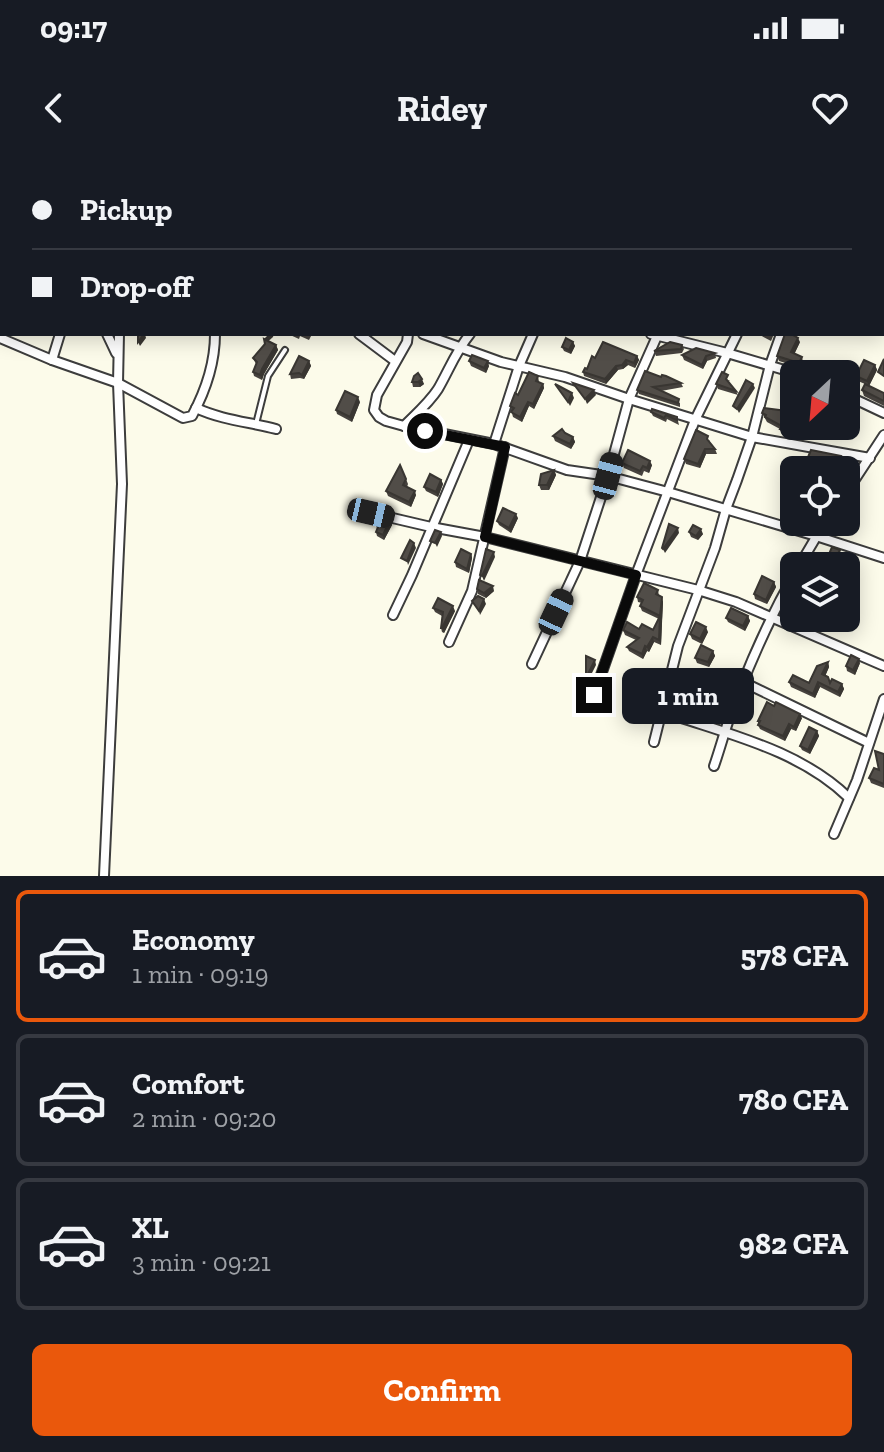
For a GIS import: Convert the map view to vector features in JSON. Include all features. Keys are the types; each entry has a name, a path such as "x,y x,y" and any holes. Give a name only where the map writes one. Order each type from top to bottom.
{"street":[{"path":"108,336 118,357"},
{"path":"104,876 122,484 119,336"},
{"path":"0,338 118,383 183,418 192,416 207,386 215,336"},
{"path":"362,336 395,361"},
{"path":"408,336 377,395 374,410 379,417 404,426 494,444 567,470 608,476 780,525"},
{"path":"428,336 501,362 565,377 752,437 870,458"},
{"path":"404,426 440,386 458,348 468,336"},
{"path":"494,444 532,336"},
{"path":"532,664 580,561 629,399 655,336"},
{"path":"659,336 780,368"},
{"path":"594,695 695,420 736,336"},
{"path":"654,742 678,646 752,437 780,336"},
{"path":"52,360 58,339"},
{"path":"860,402 884,413"},
{"path":"196,408 234,421 276,429"},
{"path":"860,473 884,435"},
{"path":"393,615 469,440"},
{"path":"449,642 472,591 505,447"},
{"path":"371,513 485,537 698,590 771,616 884,666"},
{"path":"807,552 816,536 884,558"},
{"path":"714,766 743,682 780,600"},
{"path":"743,682 869,743"},
{"path":"834,834 884,699"},
{"path":"661,711 795,759 817,771 849,798"}],"lane":[{"path":"256,424 268,376 285,350"}],"building":[{"path":"784,336 798,338 791,352 802,357 800,360 777,356"},
{"path":"566,338 573,342 569,350 562,347"},
{"path":"264,339 276,345 260,375 253,372 257,362 253,358 265,344"},
{"path":"603,342 637,356 634,363 626,360 605,379 583,372"},
{"path":"670,342 682,345 681,349 654,351"},
{"path":"696,348 715,353 706,356 702,365 682,355"},
{"path":"472,355 488,361 484,368 469,361"},
{"path":"299,356 309,361 302,375 290,374"},
{"path":"884,359 884,376 878,372"},
{"path":"864,360 875,365 867,381 860,378"},
{"path":"645,371 681,383 653,387 679,399 678,403 637,390"},
{"path":"529,372 538,376 536,381 543,384 533,404 528,402 520,417 511,412 514,408 510,406"},
{"path":"722,372 728,375 726,379 736,391 716,384"},
{"path":"418,373 422,379 412,382 414,376"},
{"path":"746,380 753,384 737,409 733,406"},
{"path":"573,383 594,390 585,399"},
{"path":"555,384 572,393 568,402"},
{"path":"865,384 884,393 884,401 862,390"},
{"path":"345,391 358,397 350,417 336,410"},
{"path":"764,408 780,410 780,425 765,417 762,413"},
{"path":"652,409 677,417 677,420 666,415 664,418 651,412"},
{"path":"562,429 573,437 570,444 553,436"},
{"path":"696,430 708,436 715,449 705,449 698,464 684,459"},
{"path":"628,450 650,461 647,468 643,466 640,471 622,463"},
{"path":"811,450 841,456 808,456"},
{"path":"400,465 406,479 403,485 415,491 409,502 386,491"},
{"path":"554,470 547,485 539,485 541,474"},
{"path":"430,474 441,480 436,492 424,487"},
{"path":"503,508 516,514 509,528 497,521"},
{"path":"380,518 390,520 383,535 376,532 378,527 374,521"},
{"path":"669,524 678,528 663,549 662,548"},
{"path":"693,525 701,529 696,536 689,532"},
{"path":"435,530 441,532 435,543 430,541"},
{"path":"410,540 414,543 407,561 401,558"},
{"path":"461,549 471,554 467,569 455,562"},
{"path":"486,549 494,552 482,576 480,575"},
{"path":"762,576 774,582 766,600 754,594"},
{"path":"479,580 493,586 484,593 477,589"},
{"path":"644,583 658,590 656,594 662,597 660,616 640,606 643,600 637,597"},
{"path":"478,596 484,599 479,611 472,601"},
{"path":"438,598 453,606 442,628 443,612 433,608"},
{"path":"731,608 748,616 743,626 726,618"},
{"path":"660,616 659,640 653,637 642,654 627,647 639,638 623,630 627,622 639,629 642,624 653,630"},
{"path":"696,622 706,627 700,639 690,634"},
{"path":"701,645 713,651 708,662 695,658"},
{"path":"851,655 859,659 853,670 846,666"},
{"path":"586,656 595,660 586,678"},
{"path":"828,662 822,674 828,677 830,683 832,679 842,684 838,692 818,682 813,694 789,682 793,675 809,683 817,666"},
{"path":"767,702 774,706 776,702 800,714 794,727 789,724 783,736 758,725"},
{"path":"809,727 817,731 808,750 800,746"},
{"path":"875,751 884,754 884,784 869,778 874,768 879,770"}],"route":[{"path":"425,431 505,447 485,537 636,575 594,695"}]}
